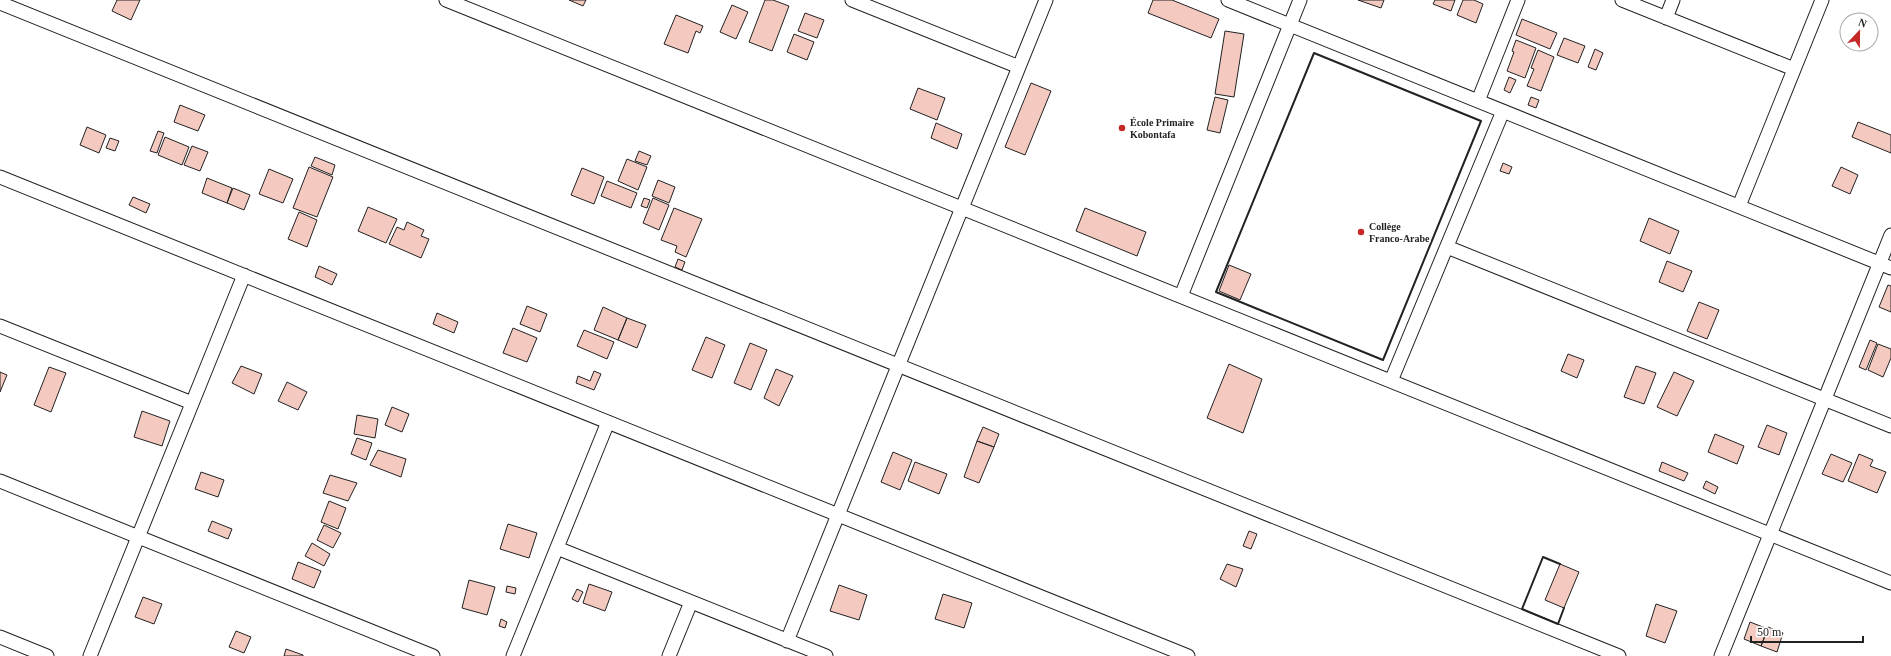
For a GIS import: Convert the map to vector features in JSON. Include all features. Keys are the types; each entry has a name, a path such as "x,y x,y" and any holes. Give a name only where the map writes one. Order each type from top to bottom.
{"street":[{"path":"446,0 1891,583"},
{"path":"852,0 1019,67"},
{"path":"788,641 1046,0"},
{"path":"1228,0 1885,265"},
{"path":"1181,296 1300,0"},
{"path":"1478,101 1518,0"},
{"path":"1622,0 1794,70"},
{"path":"1666,18 1673,0"},
{"path":"1739,206 1822,0"},
{"path":"0,3 1618,656"},
{"path":"1391,381 1503,111"},
{"path":"0,177 1188,656"},
{"path":"1721,656 1824,400 1885,265 1891,235"},
{"path":"1447,247 1891,426"},
{"path":"90,656 244,275"},
{"path":"0,326 192,403"},
{"path":"513,656 608,422"},
{"path":"0,481 433,656"},
{"path":"557,548 826,656"},
{"path":"669,656 691,602"},
{"path":"0,637 47,656"}],"building":[{"path":"117,0 140,0 131,20 112,11"},
{"path":"569,0 586,0 583,6"},
{"path":"765,0 773,0 789,6 772,51 749,42"},
{"path":"1153,0 1172,0 1219,19 1211,38 1148,13"},
{"path":"1358,0 1384,0 1381,8"},
{"path":"1435,0 1455,0 1451,11 1433,4"},
{"path":"1463,0 1474,0 1483,4 1476,23 1457,15"},
{"path":"732,5 748,12 736,39 720,32"},
{"path":"805,13 824,20 817,38 798,31"},
{"path":"676,15 703,26 700,33 696,31 688,53 664,44"},
{"path":"1522,19 1557,33 1550,49 1516,35"},
{"path":"1225,31 1244,34 1234,97 1215,94"},
{"path":"794,34 814,42 807,60 787,52"},
{"path":"1564,38 1585,46 1578,63 1557,55"},
{"path":"1516,40 1536,48 1525,78 1507,71 1514,52 1512,51"},
{"path":"1595,49 1603,53 1596,70 1588,67"},
{"path":"1538,50 1554,57 1541,91 1527,86 1534,69 1531,68"},
{"path":"1509,77 1516,80 1510,93 1504,90"},
{"path":"1031,83 1051,91 1025,155 1005,147"},
{"path":"918,88 945,98 937,120 910,109"},
{"path":"1215,97 1228,100 1220,133 1207,130"},
{"path":"1531,97 1539,100 1536,108 1528,105"},
{"path":"180,105 205,115 198,131 174,122"},
{"path":"1858,122 1891,135 1891,153 1852,137"},
{"path":"936,123 962,134 957,149 931,138"},
{"path":"87,127 106,135 99,153 80,145"},
{"path":"158,131 164,133 157,153 150,151"},
{"path":"165,137 189,147 182,165 158,155"},
{"path":"110,138 119,141 115,151 106,148"},
{"path":"192,146 208,152 200,171 184,165"},
{"path":"639,151 651,156 647,165 635,161"},
{"path":"315,157 335,165 332,175 311,166"},
{"path":"627,159 647,167 638,190 618,181"},
{"path":"1503,163 1512,167 1509,174 1500,171"},
{"path":"309,167 333,177 317,217 293,208"},
{"path":"1841,167 1858,175 1850,194 1832,186"},
{"path":"582,168 604,177 594,204 571,195"},
{"path":"269,169 293,179 283,203 259,194"},
{"path":"207,178 232,188 227,203 202,193"},
{"path":"658,180 675,187 669,203 652,196"},
{"path":"607,181 637,193 631,208 601,196"},
{"path":"233,188 250,195 244,210 227,203"},
{"path":"133,197 150,204 146,213 129,205"},
{"path":"644,198 650,200 647,208 641,206"},
{"path":"653,198 669,205 659,230 643,223"},
{"path":"368,207 397,219 386,243 358,231"},
{"path":"674,208 702,219 686,257 675,252 677,246 661,240"},
{"path":"1085,208 1146,232 1137,256 1076,231"},
{"path":"299,212 317,220 307,247 288,239"},
{"path":"1649,218 1679,231 1670,254 1640,241"},
{"path":"407,222 424,230 421,236 429,239 421,258 389,244 397,227 404,230"},
{"path":"678,259 685,262 682,270 675,267"},
{"path":"1667,261 1692,271 1683,292 1659,282"},
{"path":"1229,265 1251,274 1240,300 1219,291"},
{"path":"319,266 337,274 332,285 315,277"},
{"path":"1888,285 1891,286 1891,312 1879,307"},
{"path":"1699,302 1719,310 1707,339 1687,331"},
{"path":"527,306 547,314 540,332 520,324"},
{"path":"603,307 627,318 618,340 594,330"},
{"path":"437,313 458,322 454,333 433,324"},
{"path":"627,318 646,325 637,348 618,340"},
{"path":"513,328 537,338 527,362 503,353"},
{"path":"584,330 614,342 607,359 577,346"},
{"path":"706,337 725,345 712,378 692,370"},
{"path":"1870,340 1877,343 1866,370 1859,367"},
{"path":"750,343 767,350 751,390 734,383"},
{"path":"1878,344 1891,349 1891,358 1883,377 1868,370"},
{"path":"1568,354 1584,360 1577,378 1561,371"},
{"path":"1229,364 1262,379 1243,433 1207,418"},
{"path":"241,366 262,374 254,394 232,383"},
{"path":"1636,366 1656,373 1644,404 1624,397"},
{"path":"49,367 66,373 51,412 34,405"},
{"path":"776,369 793,376 779,406 764,398"},
{"path":"594,371 601,374 594,390 576,383 578,376 590,381"},
{"path":"0,372 7,375 0,392"},
{"path":"1674,372 1694,381 1677,416 1657,407"},
{"path":"287,382 307,392 298,410 278,401"},
{"path":"392,407 409,414 402,432 385,425"},
{"path":"142,411 170,421 162,446 134,437"},
{"path":"357,415 378,419 375,438 354,434"},
{"path":"1767,425 1787,433 1779,455 1758,447"},
{"path":"983,427 999,434 994,447 977,441"},
{"path":"1715,434 1744,446 1737,464 1708,452"},
{"path":"357,438 372,443 366,460 351,454"},
{"path":"977,441 994,447 979,483 964,477"},
{"path":"378,450 406,459 401,477 370,465"},
{"path":"893,452 912,460 900,490 881,482"},
{"path":"1831,454 1852,463 1843,482 1822,474"},
{"path":"1859,454 1873,460 1870,466 1886,472 1877,493 1848,481"},
{"path":"915,462 947,474 939,494 908,481"},
{"path":"1662,462 1688,473 1684,481 1659,471"},
{"path":"201,472 224,480 218,497 195,489"},
{"path":"330,475 357,483 348,501 323,493"},
{"path":"1706,481 1718,487 1715,494 1703,488"},
{"path":"329,501 346,508 338,529 321,522"},
{"path":"212,521 232,529 228,539 208,531"},
{"path":"508,524 537,533 529,558 500,549"},
{"path":"324,525 341,533 333,548 317,540"},
{"path":"1249,531 1257,534 1251,549 1243,546"},
{"path":"312,543 330,554 324,566 305,556"},
{"path":"298,562 321,571 314,588 292,579"},
{"path":"1227,564 1243,569 1236,587 1220,579"},
{"path":"1560,564 1579,572 1564,608 1545,600"},
{"path":"469,580 495,587 487,615 462,608"},
{"path":"589,584 612,592 605,611 583,603"},
{"path":"839,585 867,595 859,620 830,611"},
{"path":"507,586 516,588 515,594 506,592"},
{"path":"577,589 583,592 578,602 572,599"},
{"path":"943,594 972,603 964,628 935,619"},
{"path":"143,597 162,604 154,624 135,617"},
{"path":"1656,604 1677,611 1665,643 1646,636"},
{"path":"501,619 507,622 505,628 499,626"},
{"path":"1750,622 1768,629 1761,646 1744,639"},
{"path":"1768,627 1783,633 1777,652 1761,646"},
{"path":"236,631 251,637 244,653 229,647"},
{"path":"286,649 303,655 303,656 284,656"}],"wall":[{"path":"1314,53 1481,121 1383,360 1216,292 1314,53"},
{"path":"1560,564 1543,557 1522,609 1558,624 1564,608"}],"place":[{"name":"École Primaire Kobontafa","path":"1122,128"},
{"name":"Collège Franco-Arabe","path":"1361,232"}]}
